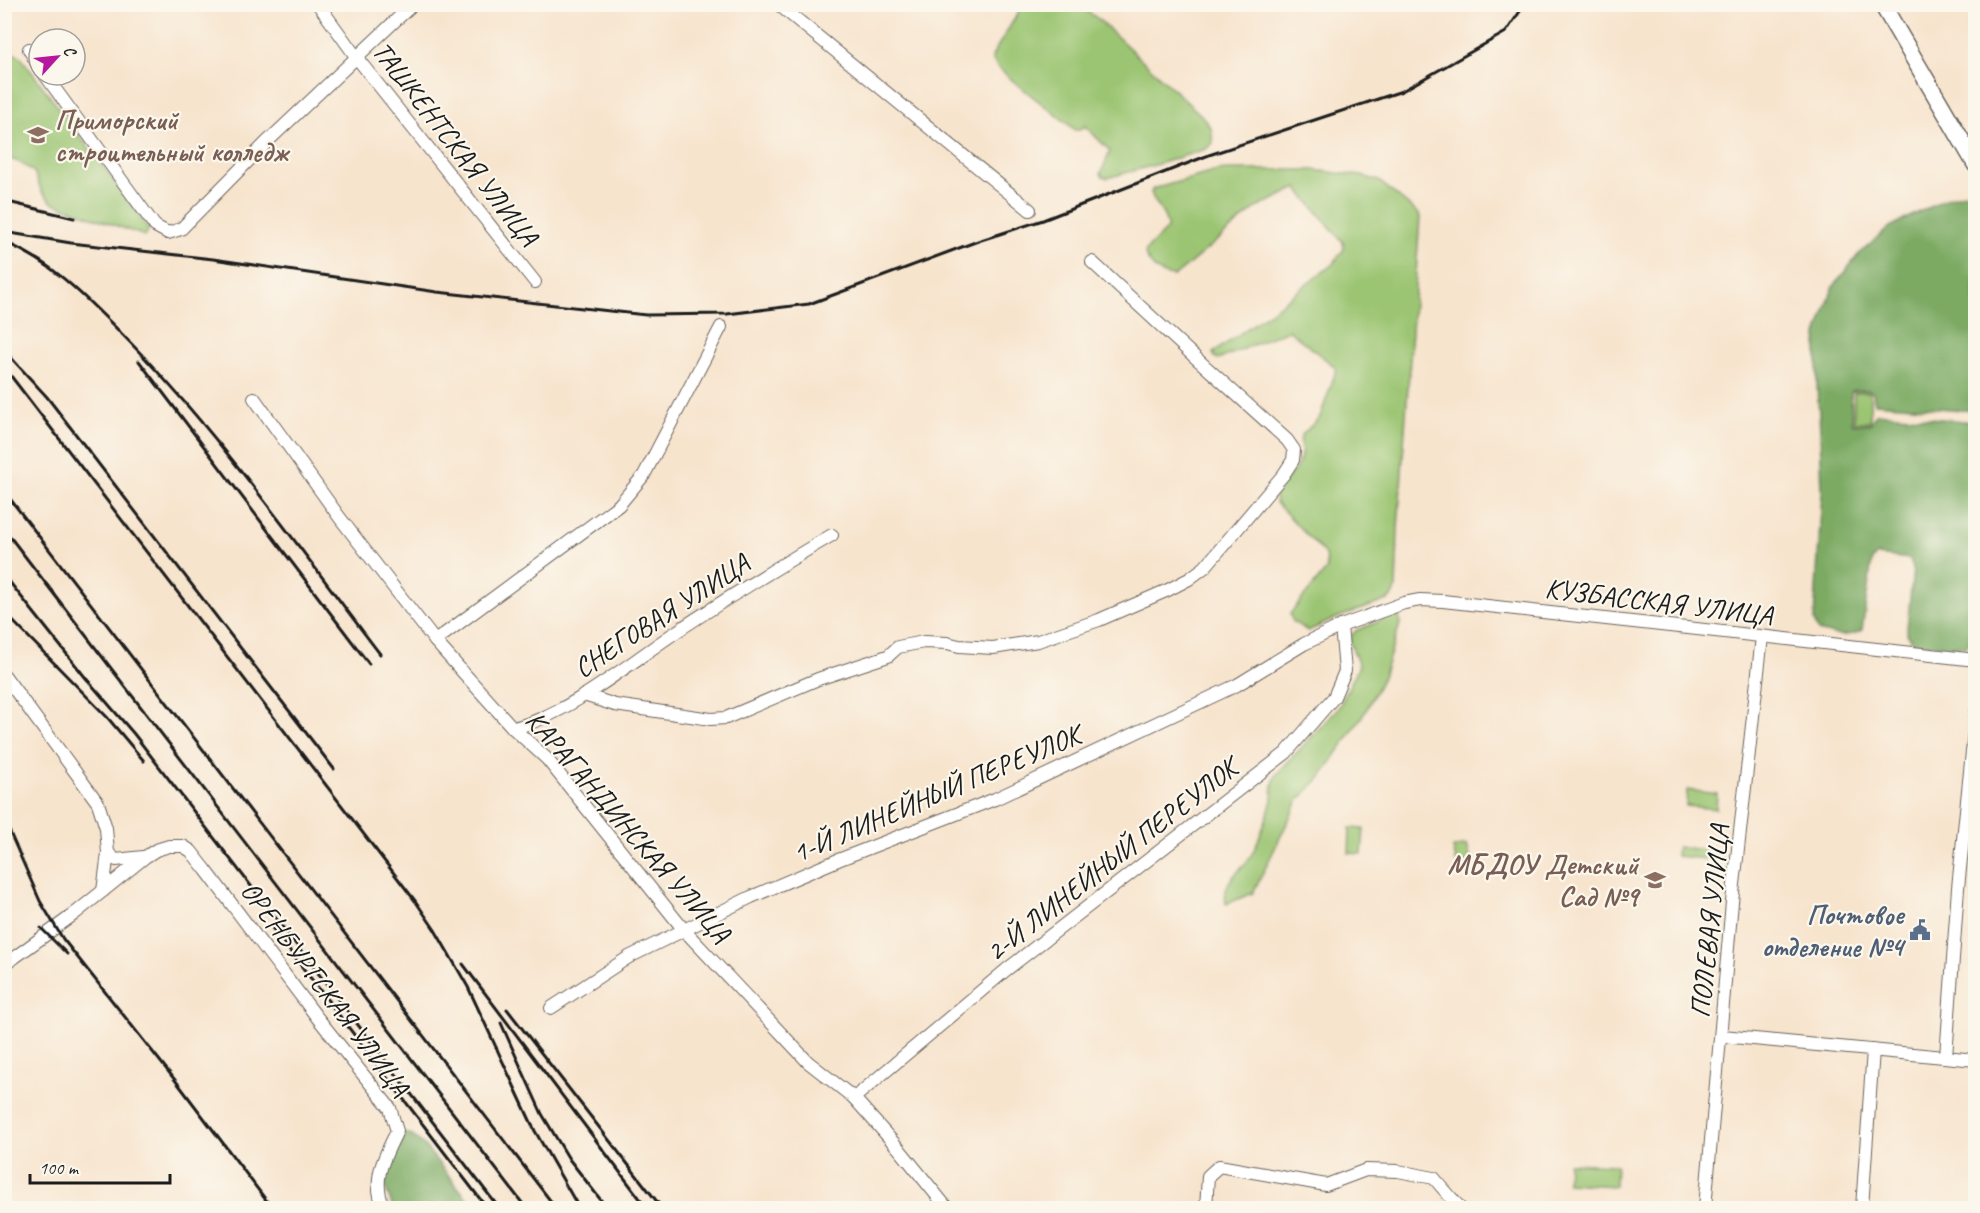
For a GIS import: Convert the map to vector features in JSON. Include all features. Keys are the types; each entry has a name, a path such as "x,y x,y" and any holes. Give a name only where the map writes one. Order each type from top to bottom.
{"main road":[{"path":"1882,4 1976,165"}],"street":[{"name":"ТАШКЕНТСКАЯ УЛИЦА","path":"318,4 357,58 535,282"},
{"path":"54,87 155,226 168,233 181,229 269,140 413,4"},
{"path":"778,4 1030,210"},
{"path":"584,695 615,705 711,719 726,718 819,679 888,656 898,647 924,642 993,648 1038,641 1100,621 1168,590 1205,567 1277,482 1293,460 1294,450 1287,440 1092,262"},
{"path":"435,641 619,505 644,475 721,327"},
{"name":"КАРАГАНДИНСКАЯ УЛИЦА","path":"254,398 340,518 435,641 513,728 547,759 684,930 808,1062 855,1098 947,1209"},
{"name":"СНЕГОВАЯ УЛИЦА","path":"513,728 530,724 584,695 737,592 832,535"},
{"name":"КУЗБАССКАЯ УЛИЦА","path":"1341,626 1420,600 1443,601 1976,660"},
{"name":"1-Й ЛИНЕЙНЫЙ ПЕРЕУЛОК","path":"551,1008 622,962 751,897 838,860 995,800 1237,685 1304,644 1341,626"},
{"name":"2-Й ЛИНЕЙНЫЙ ПЕРЕУЛОК","path":"855,1098 1006,970 1286,753 1334,698 1345,671 1341,626"},
{"name":"ПОЛЕВАЯ УЛИЦА","path":"1705,1209 1732,902 1762,637"},
{"path":"4,675 98,803 106,828 108,853 103,891"},
{"path":"1946,1057 1958,888 1976,713"},
{"name":"ОРЕНБУРГСКАЯ УЛИЦА","path":"145,857 169,846 183,846 191,851 316,1016 390,1108 397,1131 381,1167 377,1184 384,1209"},
{"path":"108,853 116,860 145,857"},
{"path":"4,965 145,857"},
{"path":"1722,1036 1976,1060"},
{"path":"1862,1209 1873,1050"},
{"path":"1206,1209 1208,1176 1219,1166 1326,1185 1365,1170 1398,1171 1434,1178 1460,1209"}],"green space":[{"path":"1023,5 1078,5 1097,18 1202,116 1211,128 1213,143 1206,149 1155,165 1107,178 1102,176 1101,173 1110,151 1085,126 1075,130 1004,73 992,58"},
{"name":"Приморский строительный колледж","path":"7,51 20,56 27,65 27,87 43,87 149,229 145,236 53,203 42,192 34,172 19,162 5,157 4,53"},
{"path":"1228,170 1313,170 1362,176 1379,181 1420,217 1398,528 1396,587 1394,594 1388,600 1339,617 1308,631 1293,622 1290,614 1327,569 1325,554 1276,503 1274,494 1300,460 1301,436 1320,417 1336,371 1335,367 1288,330 1220,359 1215,358 1213,353 1333,264 1344,249 1343,242 1297,188 1256,208 1175,276 1157,270 1145,255 1146,250 1167,229 1167,224 1151,192 1153,189"},
{"path":"1964,193 1975,196 1975,411 1875,403 1873,393 1869,390 1851,392 1853,424 1870,424 1876,413 1975,422 1975,595 1972,639 1966,647 1913,643 1907,634 1913,569 1910,559 1877,555 1872,560 1862,630 1846,635 1818,631 1814,621 1822,493 1817,335 1833,287 1858,255 1890,227 1947,198"},
{"path":"1854,392 1870,392 1870,422 1854,422"},
{"path":"1393,612 1399,616 1400,624 1383,677 1365,712 1321,777 1298,801 1253,893 1226,904 1227,887 1249,859 1261,833 1271,803 1276,775 1339,707 1359,666 1350,642 1352,635 1357,630 1378,622"},
{"path":"1687,790 1717,794 1716,809 1686,806"},
{"path":"1350,828 1364,829 1362,854 1349,853"},
{"path":"1467,845 1471,861 1457,864 1453,848"},
{"path":"1677,847 1706,850 1705,859 1676,856"},
{"path":"403,1134 410,1134 423,1144 475,1208 393,1208 383,1181 387,1165"},
{"path":"1568,1163 1616,1165 1615,1186 1567,1183"}],"railway":[{"path":"4,232 71,243 213,259 437,292 646,315 727,314 809,304 978,241 1043,220 1209,155 1402,91 1506,32 1525,4"},
{"path":"4,201 74,218"},
{"path":"4,242 37,259 80,292 155,369 222,447 380,654"},
{"path":"4,350 47,397 334,769"},
{"path":"139,361 369,664"},
{"path":"4,367 416,902 468,987 535,1131 579,1208"},
{"path":"4,491 556,1208"},
{"path":"4,529 526,1208"},
{"path":"4,575 85,677 134,734 499,1208"},
{"path":"4,612 107,717 144,761"},
{"path":"4,819 40,901 63,939 179,1085 272,1208"},
{"path":"270,925 487,1208"},
{"path":"41,928 67,954"},
{"path":"463,964 647,1208"},
{"path":"507,1009 662,1208"},
{"path":"501,1023 542,1114 569,1159 607,1208"},
{"path":"4,1204 8,1208"}],"place":[{"name":"Приморский строительный колледж","path":"38,135"},
{"name":"МБДОУ Детский Сад №9","path":"1655,880"},
{"name":"Почтовое отделение №4","path":"1920,930"}]}
